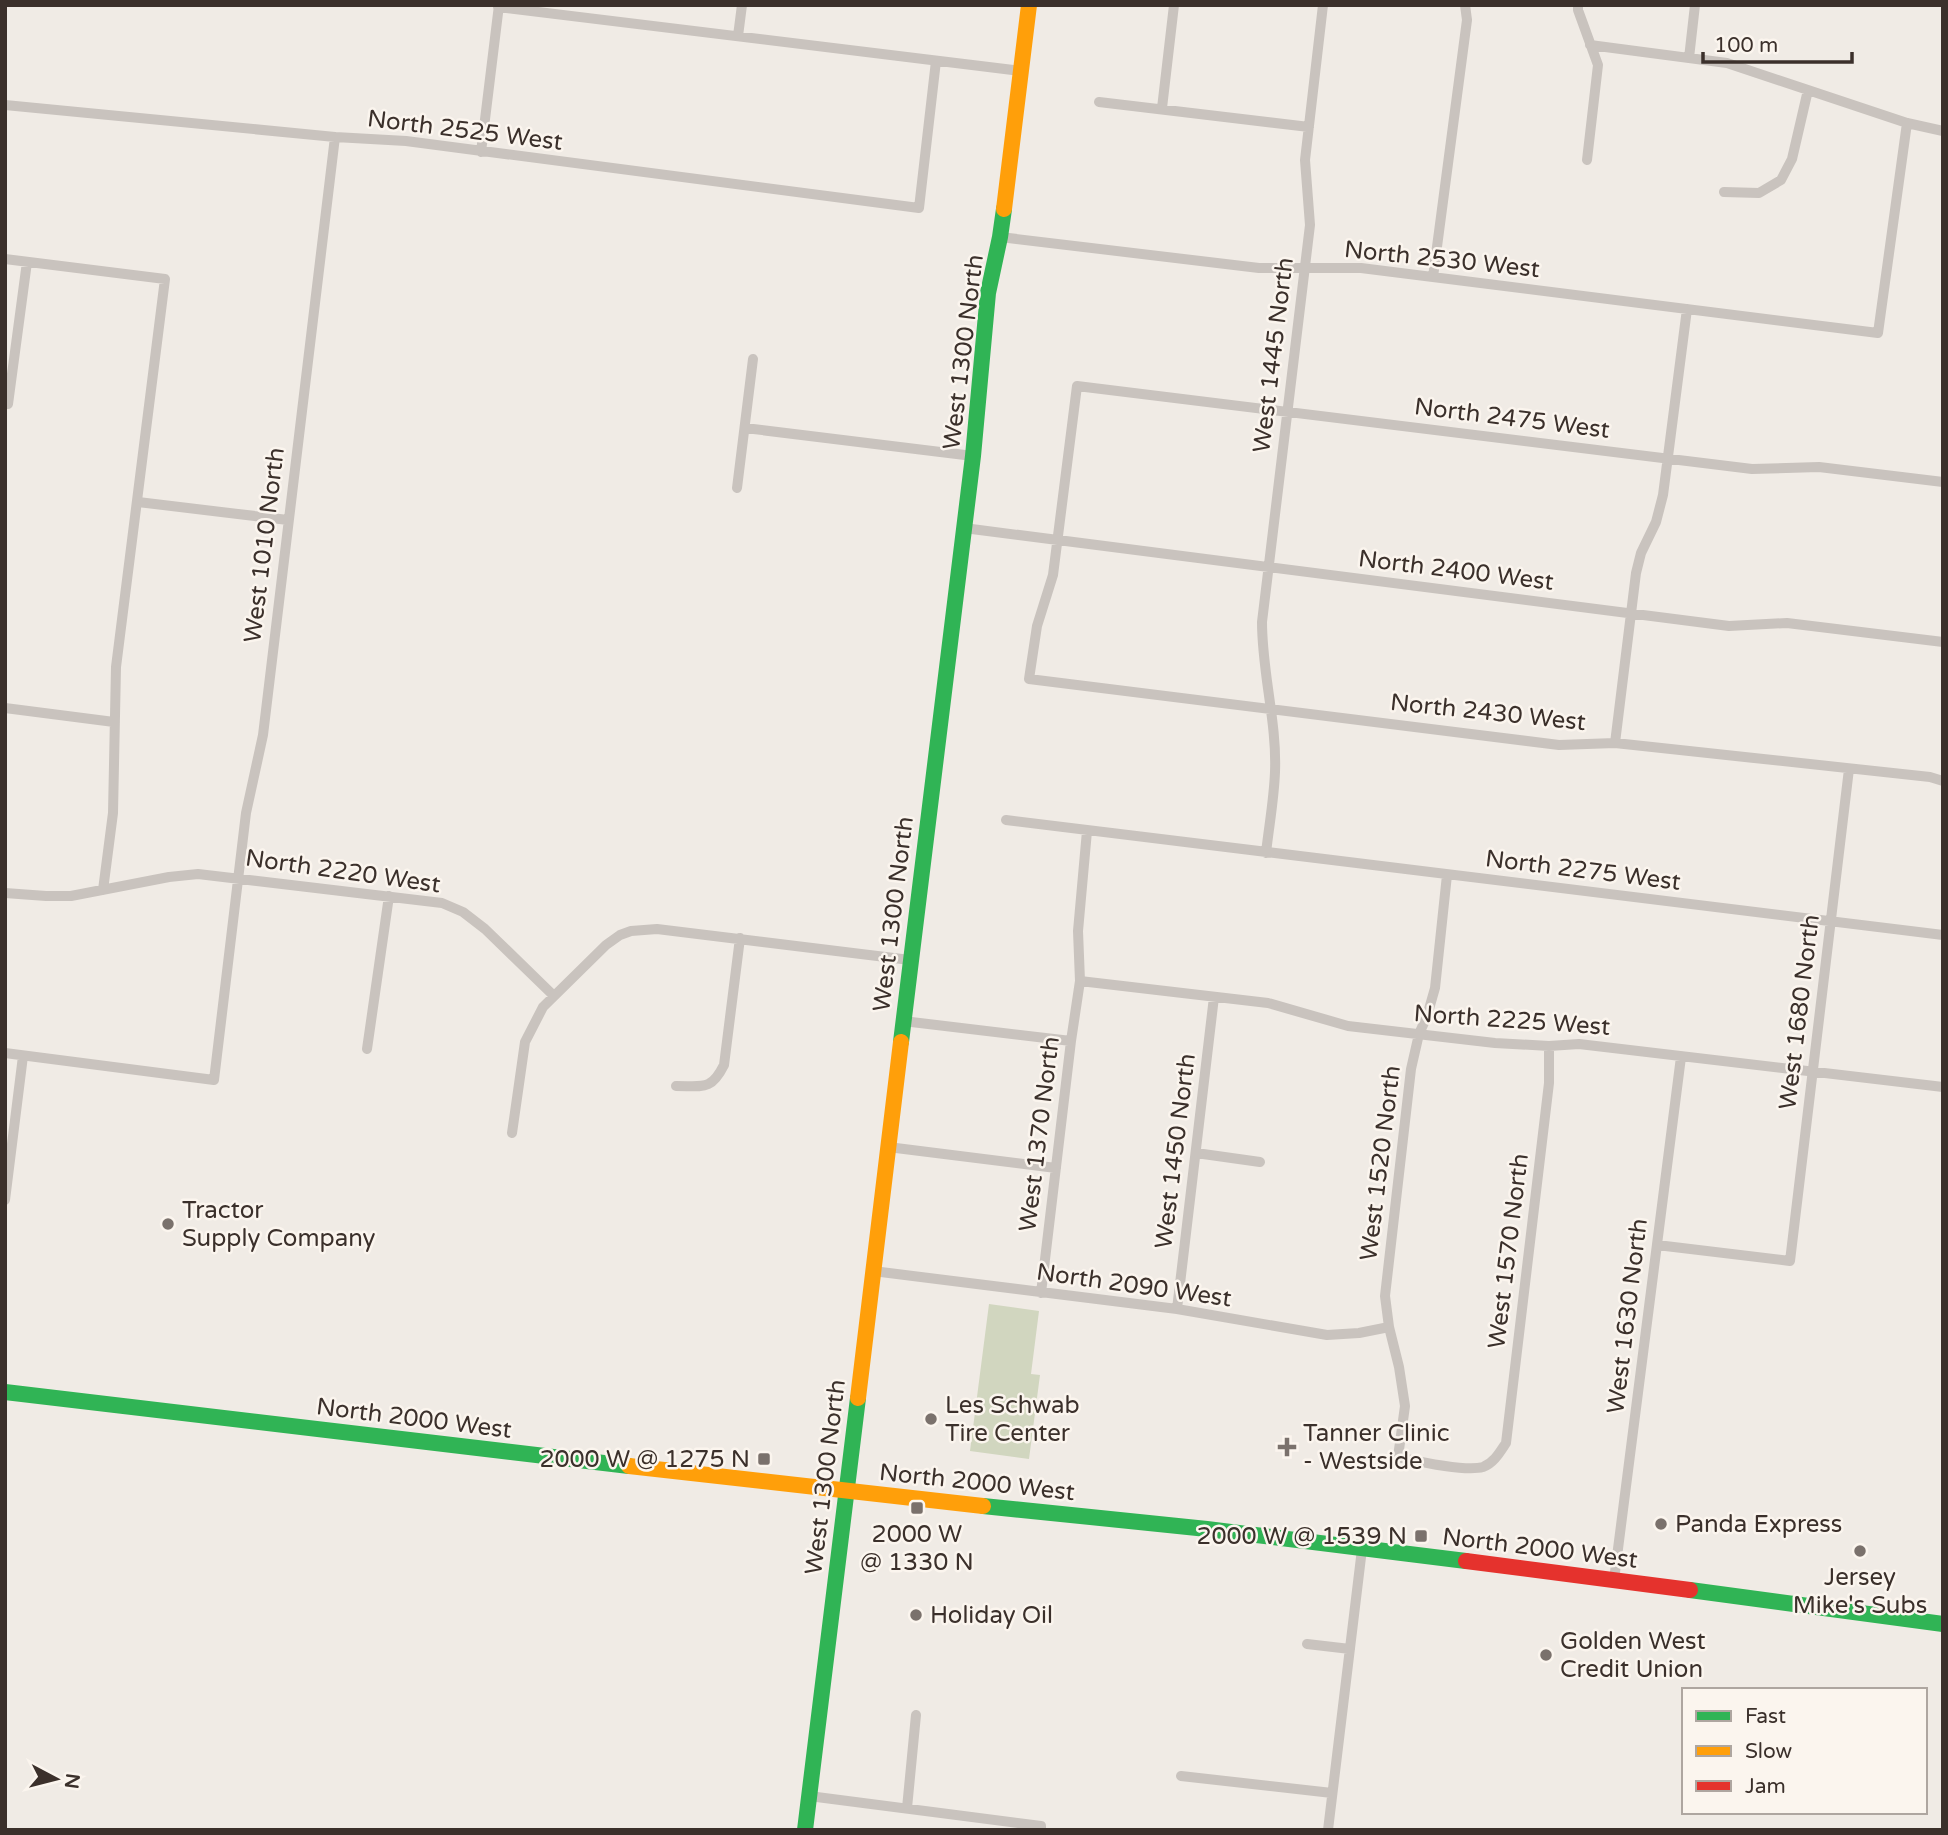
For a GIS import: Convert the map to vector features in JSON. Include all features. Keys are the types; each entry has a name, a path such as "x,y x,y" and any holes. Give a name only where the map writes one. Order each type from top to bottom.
{"main road":[{"name":"West 1300 North","path":"805,1830 973,456 988,293 1000,237 1029,5"},
{"name":"North 2000 West","path":"5,1392 847,1492 1207,1529 1943,1624"}],"street":[{"path":"738,36 742,5"},
{"path":"1161,108 1174,5"},
{"name":"West 1445 North","path":"1266,852 1275,771 1271,709 1262,648 1262,622 1310,225 1305,160 1323,5"},
{"path":"1433,277 1467,20 1465,5"},
{"path":"1578,5 1598,65 1587,160"},
{"path":"1689,58 1695,5"},
{"path":"481,152 498,6 1021,71"},
{"path":"1590,45 1727,62 1907,123 1943,131"},
{"name":"North 2525 West","path":"5,105 335,137 406,141 919,208 936,61"},
{"path":"1724,192 1759,193 1781,180 1792,159 1808,90"},
{"path":"1099,102 1309,127"},
{"name":"North 2530 West","path":"1000,237 1259,268 1361,268 1878,333 1907,123"},
{"name":"West 1010 North","path":"23,1056 214,1080 246,813 263,735 335,137"},
{"path":"5,259 164,279 116,667 113,803 103,890"},
{"path":"8,404 27,262"},
{"path":"1615,743 1636,573 1641,553 1656,522 1663,495 1687,309"},
{"path":"737,488 753,359"},
{"name":"North 2475 West","path":"1057,540 1077,386 1752,469 1819,467 1943,482"},
{"path":"744,428 973,456"},
{"path":"138,502 288,520"},
{"name":"North 2400 West","path":"964,528 1729,626 1787,623 1943,642"},
{"name":"North 2430 West","path":"1057,540 1053,575 1037,626 1029,679 1559,746 1615,743 1930,777 1943,781"},
{"path":"5,708 114,722"},
{"name":"West 1680 North","path":"1657,1245 1790,1261 1849,769"},
{"name":"North 2275 West","path":"1006,820 1943,935"},
{"name":"West 1370 North","path":"1041,1293 1080,981 1078,931 1087,831"},
{"name":"North 2220 West","path":"5,893 46,897 71,896 198,874 442,903 463,912 485,929 554,996"},
{"name":"West 1520 North","path":"1398,1458 1405,1406 1385,1296 1411,1069 1419,1034 1435,988 1447,874"},
{"path":"367,1049 389,897"},
{"path":"512,1133 525,1042 543,1007 606,945 631,931 657,929 911,960"},
{"path":"676,1086 704,1086 716,1079 724,1065 740,938"},
{"name":"North 2225 West","path":"1080,981 1268,1003 1348,1026 1495,1044 1579,1044 1943,1087"},
{"name":"West 1450 North","path":"1177,1309 1214,997"},
{"path":"903,1021 1071,1041"},
{"name":"West 1570 North","path":"1398,1458 1465,1468 1483,1467 1497,1458 1506,1443 1549,1083 1549,1046"},
{"path":"5,1054 23,1056 5,1200"},
{"name":"West 1630 North","path":"1614,1580 1681,1056"},
{"path":"888,1147 1056,1168"},
{"path":"1196,1153 1260,1162"},
{"name":"North 2090 West","path":"873,1271 1177,1309 1327,1335 1359,1334 1389,1327"},
{"path":"1328,1830 1362,1549"},
{"path":"1307,1644 1350,1649"},
{"path":"907,1808 916,1715"},
{"path":"1181,1776 1332,1793"},
{"path":"809,1796 1041,1826 1041,1830"}],"green space":[{"path":"989,1304 1039,1311 1031,1374 1040,1375 1029,1459 970,1451"}],"traffic: fast":[{"path":"901,1042 973,456 988,293 1004,209"},
{"path":"5,1392 629,1466"},
{"path":"805,1830 858,1398"},
{"path":"983,1506 1207,1529 1466,1561"},
{"path":"1690,1590 1943,1624"}],"traffic: slow":[{"path":"1004,209 1029,5"},
{"path":"858,1398 901,1042"},
{"path":"629,1466 983,1506"}],"traffic: jam":[{"path":"1466,1561 1690,1590"}],"place":[{"name":"Tractor Supply Company","path":"168,1224"},
{"name":"Les Schwab Tire Center","path":"931,1419"},
{"name":"Tanner Clinic - Westside","path":"1287,1447"},
{"name":"2000 W @ 1275 N","path":"764,1459"},
{"name":"2000 W @ 1330 N","path":"917,1508"},
{"name":"Panda Express","path":"1661,1524"},
{"name":"2000 W @ 1539 N","path":"1421,1536"},
{"name":"Jersey Mike's Subs","path":"1860,1551"},
{"name":"Holiday Oil","path":"916,1615"},
{"name":"Golden West Credit Union","path":"1546,1655"}]}
